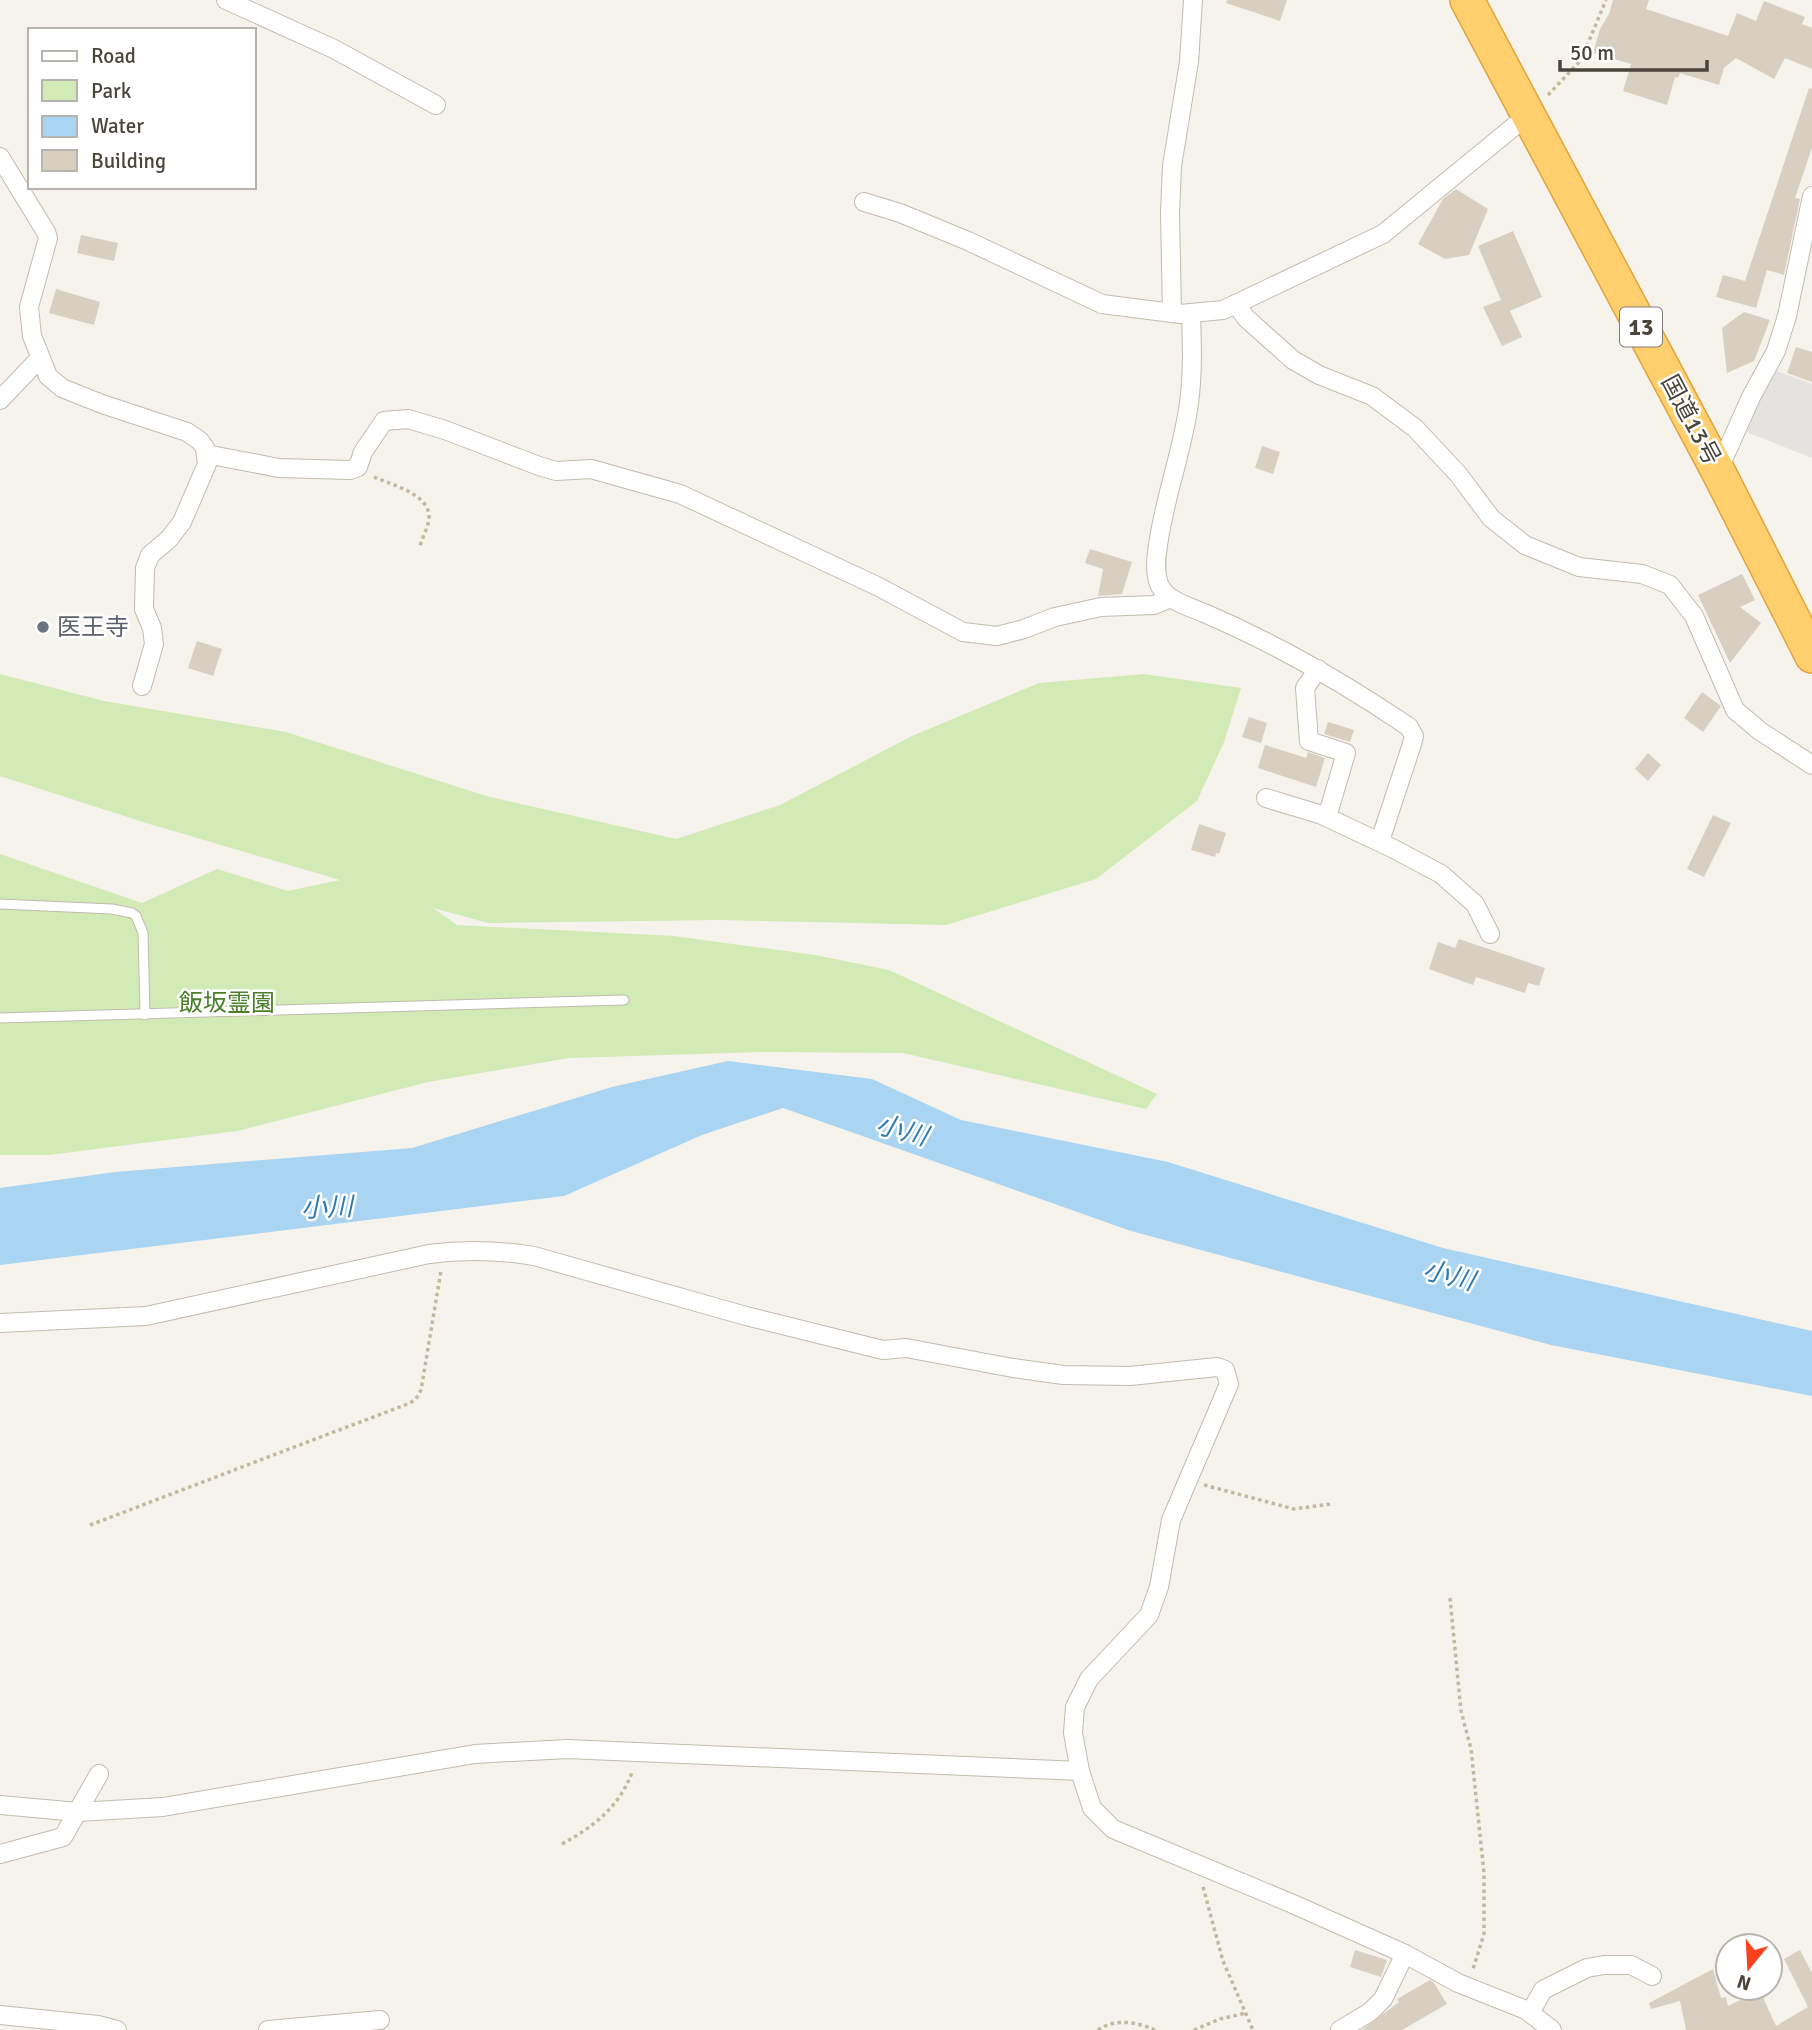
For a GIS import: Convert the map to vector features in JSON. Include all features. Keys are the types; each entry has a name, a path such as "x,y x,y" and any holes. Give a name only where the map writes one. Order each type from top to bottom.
{"highway":[{"name":"国道13号","path":"1467,0 1718,471 1812,656"}],"street":[{"path":"226,0 334,48 436,105"},
{"path":"1172,313 1172,166 1189,62 1193,0"},
{"path":"864,202 900,213 968,241 1102,304 1172,313 1223,310 1383,234 1528,115"},
{"path":"0,157 48,238 29,307 32,336 48,376 62,388 187,432 200,440 205,448 207,464 182,522 169,539 150,555 145,568 144,609 155,644 142,686"},
{"path":"1718,471 1751,397 1776,351 1787,316 1812,196"},
{"path":"1236,304 1246,318 1293,360 1372,396 1415,428 1458,474 1491,518 1525,545 1579,567 1642,574 1670,585 1694,616 1735,710 1760,731 1812,765"},
{"path":"1191,313 1189,402 1181,449 1164,510 1156,561 1158,581 1164,593 1171,598 1248,632 1318,669 1409,727 1414,736 1380,841"},
{"path":"0,400 40,358"},
{"path":"206,454 279,468 331,471 354,469 358,467 363,452 384,421 408,419 556,471 591,469 680,494 877,586 963,632 972,634 997,636 1078,612 1101,607 1154,605 1171,598"},
{"path":"1318,669 1305,688 1309,741 1346,753 1327,817"},
{"path":"1266,798 1327,817 1380,841 1441,874 1475,904 1490,934"},
{"path":"0,1323 146,1316 444,1252 504,1251 534,1256 746,1316 883,1350 906,1348 1063,1375 1130,1376 1217,1367 1225,1370 1229,1384 1171,1520 1159,1587 1149,1615 1089,1679 1077,1699 1072,1720 1080,1771 1092,1808 1113,1829 1405,1954 1468,1987 1531,2013 1552,2030"},
{"path":"0,1805 78,1812 163,1807 475,1754 567,1749 1080,1771"},
{"path":"0,1854 63,1837 99,1774"},
{"path":"1340,2030 1370,2012 1383,1999 1405,1954"},
{"path":"1531,2013 1543,1990 1587,1968 1631,1965 1652,1976"},
{"path":"0,2015 98,2025 117,2030"},
{"path":"268,2030 380,2020"}],"lane":[{"path":"0,904 112,909 136,916 143,933 145,1015"},
{"path":"0,1018 624,1000"}],"path":[{"path":"1528,115 1581,60 1606,0"},
{"path":"354,469 423,501 428,509 429,520 420,546"},
{"path":"90,1525 416,1399 421,1390 444,1252"},
{"path":"1187,1480 1294,1509 1331,1504"},
{"path":"1450,1598 1461,1711 1471,1749 1483,1873 1484,1934 1468,1987"},
{"path":"562,1844 615,1806 631,1778 639,1752"},
{"path":"1203,1867 1202,1885 1223,1961 1252,2030"},
{"path":"1194,2030 1220,2018 1246,2013"},
{"path":"1098,2030 1106,2024 1134,2023 1156,2030"}],"green space":[{"name":"飯坂霊園","path":"0,674 104,701 286,732 486,796 676,839 780,805 912,736 1039,683 1144,674 1241,688 1224,742 1197,801 1096,879 946,925 718,920 488,923 433,908 457,925 674,936 815,955 889,970 1157,1094 1146,1109 903,1053 762,1052 569,1058 428,1082 237,1131 49,1155 0,1155 0,854 142,903 217,869 288,891 340,880 146,823 0,776"}],"shaded area":[{"path":"1774,370 1812,384 1812,458 1744,431 1750,412"}],"water":[{"name":"小川","path":"728,1061 872,1079 961,1120 1168,1162 1443,1248 1812,1331 1812,1396 1551,1345 1131,1231 783,1108 702,1135 564,1196 0,1265 0,1188 115,1172 412,1148 612,1087"}],"building":[{"path":"1227,0 1287,0 1280,21 1226,3"},
{"path":"1613,0 1649,0 1646,9 1728,36 1737,13 1756,21 1764,1 1805,17 1802,24 1812,28 1812,69 1785,58 1774,79 1736,58 1724,68 1719,85 1680,73 1678,78 1675,77 1667,105 1623,91 1631,64 1593,53"},
{"path":"1809,88 1812,89 1812,148 1795,198 1800,199 1784,275 1767,270 1756,308 1716,297 1723,275 1745,281"},
{"path":"1456,189 1488,209 1469,255 1445,259 1418,244 1443,199"},
{"path":"1513,231 1542,297 1510,311 1522,337 1502,346 1483,307 1501,300 1478,246"},
{"path":"81,235 118,243 114,261 77,253"},
{"path":"56,289 100,302 94,325 49,313"},
{"path":"1744,312 1770,320 1754,361 1727,373 1722,328"},
{"path":"1796,347 1812,352 1812,382 1787,373"},
{"path":"1262,446 1280,452 1273,474 1255,468"},
{"path":"1090,549 1132,562 1122,594 1098,596 1103,569 1085,563"},
{"path":"1742,574 1755,600 1740,607 1761,623 1730,663 1698,595"},
{"path":"197,641 222,649 213,676 188,668"},
{"path":"1702,692 1721,706 1703,732 1684,718"},
{"path":"1249,717 1267,723 1261,743 1242,737"},
{"path":"1328,722 1354,730 1350,742 1324,734"},
{"path":"1265,745 1306,758 1308,752 1325,758 1316,787 1258,768"},
{"path":"1648,753 1661,765 1648,781 1635,769"},
{"path":"1713,815 1731,823 1704,877 1687,869"},
{"path":"1199,824 1226,833 1219,854 1216,853 1215,857 1191,850"},
{"path":"1459,939 1545,968 1539,986 1528,983 1525,993 1476,977 1473,985 1429,969 1438,942 1455,948"},
{"path":"1355,1950 1387,1960 1381,1977 1350,1967"},
{"path":"1800,1950 1812,1973 1812,2030 1686,2030 1680,2001 1651,2009 1649,2003 1713,1969 1714,2002 1727,2002 1728,2006 1737,2002 1765,2002 1776,2026 1808,2007 1784,1959"},
{"path":"1430,1980 1447,2004 1402,2030 1362,2030 1399,2002 1397,1999"}],"place":[{"name":"医王寺","path":"43,627"}]}
